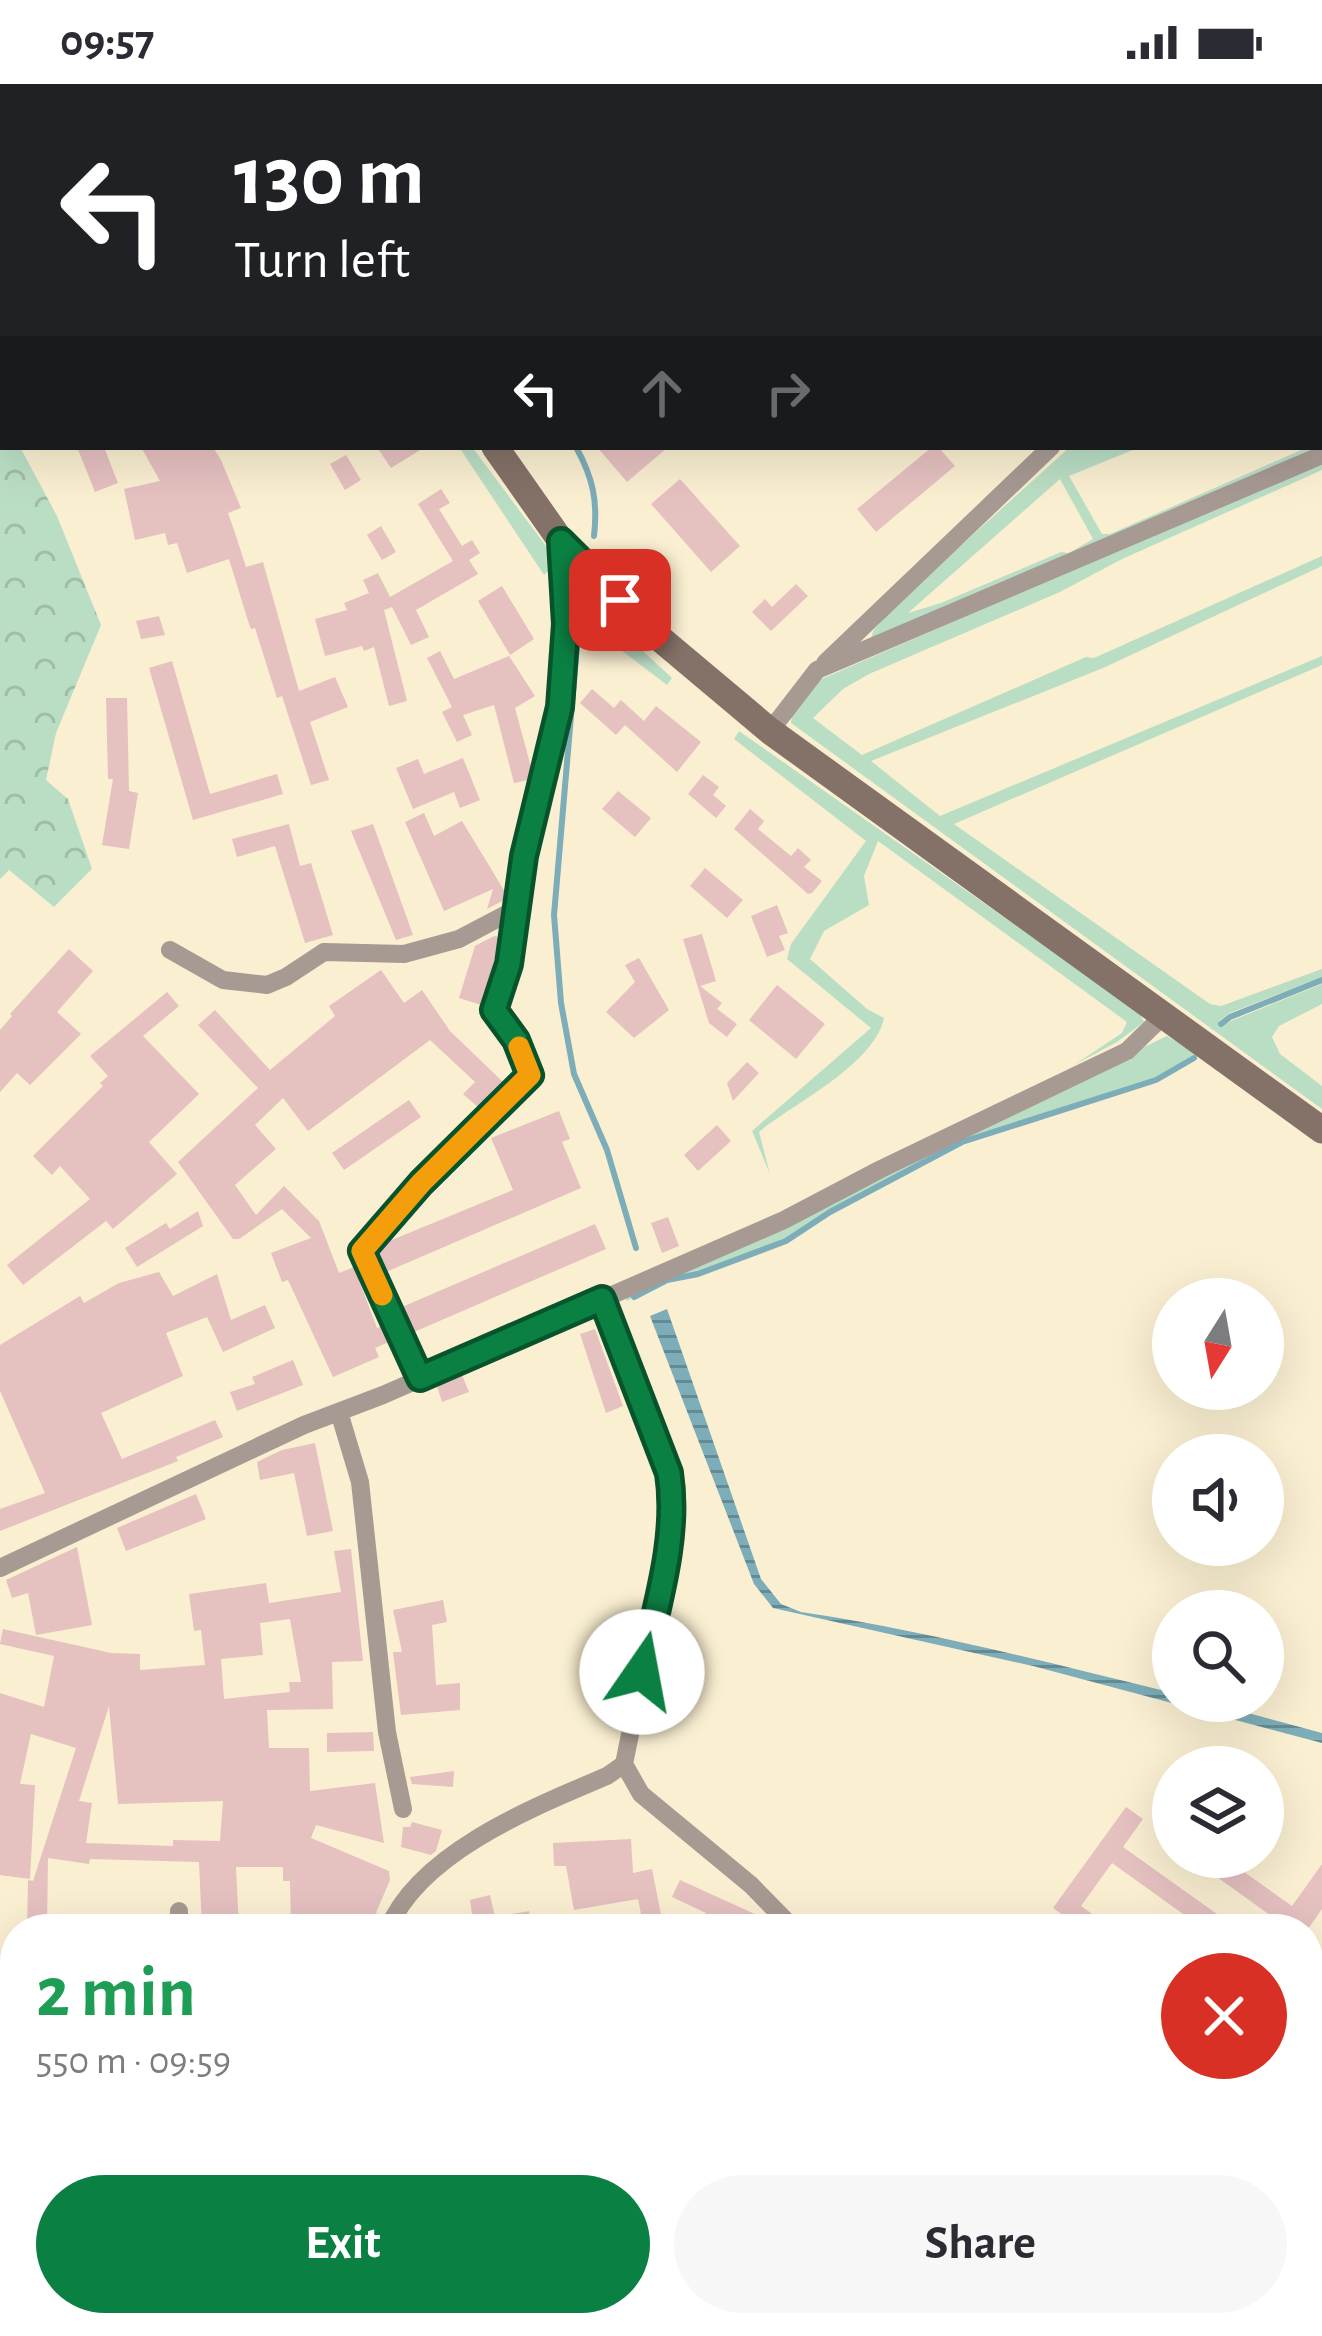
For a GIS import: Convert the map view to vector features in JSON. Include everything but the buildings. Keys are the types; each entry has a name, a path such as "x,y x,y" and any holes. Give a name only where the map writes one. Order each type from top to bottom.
{"main road":[{"path":"497,450 561,541 651,632 770,731 1322,1130"}],"street":[{"path":"770,731 817,670 1048,450"},
{"path":"817,670 1322,455"},
{"path":"420,1378 362,1251 421,1183 530,1075 516,1040 494,1010 513,950 524,856 560,707 566,624 561,541"},
{"path":"170,950 223,980 267,985 324,952 404,954 459,939 516,909"},
{"path":"0,1568 340,1412 784,1220 881,1168 1127,1051 1163,1016"},
{"path":"602,1299 669,1473 673,1499 624,1764 641,1794 779,1914"},
{"path":"340,1412 360,1482 387,1732 403,1809"},
{"path":"394,1914 417,1885 453,1853 624,1764"}],"green space":[{"path":"0,450 22,450 57,516 101,625 56,733 46,780 68,799 92,869 54,907 9,870 0,879"},
{"path":"461,450 474,450 558,562 544,575"},
{"path":"1067,450 1133,450 1069,476 1102,534 1301,450 1322,450 871,639 895,605","holes":["1060,479 1093,539 1069,553 1061,552 908,613"]},
{"path":"1322,461 1322,470 1122,559 1060,592 869,674 843,689 813,718 862,755 1322,556 1322,566 1103,668 871,761 940,816 1322,656 1322,665 954,824 1210,1004 1221,1006 1322,969 1322,977 1219,1021 1221,1025 1322,984 1322,1004 1279,1026 1272,1037 1280,1054 1322,1086 1322,1109 791,723 792,713 817,681"},
{"path":"593,605 672,678 667,685 592,628 584,631"},
{"path":"739,731 1139,1012 1144,1022 1074,1065 1122,1033 1127,1022 878,841 864,876 869,905 824,931 810,959 884,1018 865,1052 849,1067 759,1132 770,1174 752,1131 871,1028 787,959 791,944 866,841 734,739"},
{"path":"1167,1036 1197,1053 1155,1078 948,1147 785,1240 698,1273 667,1279 627,1301 625,1297"}],"water":[{"path":"667,1309 761,1579 781,1604 1152,1688 1152,1698 773,1608 754,1584 650,1316"},
{"path":"1243,1722 1281,1722 1322,1733 1322,1743"}],"waterway":[{"path":"578,450 593,490 594,536"},
{"path":"581,599 554,915 561,1003 574,1074 607,1150 636,1248"},
{"path":"1221,1024 1322,980"},
{"path":"634,1297 667,1280 698,1274 786,1241 830,1212 962,1142 1156,1080 1194,1058"}],"slow traffic":[{"path":"382,1295 362,1251 421,1183 530,1075 519,1047"}],"route":[{"path":"620,600 561,541 566,624 560,707 524,856 516,935 494,1010 516,1040 530,1075 421,1183 362,1251 420,1378 602,1299 669,1473 673,1499 642,1672"}]}
